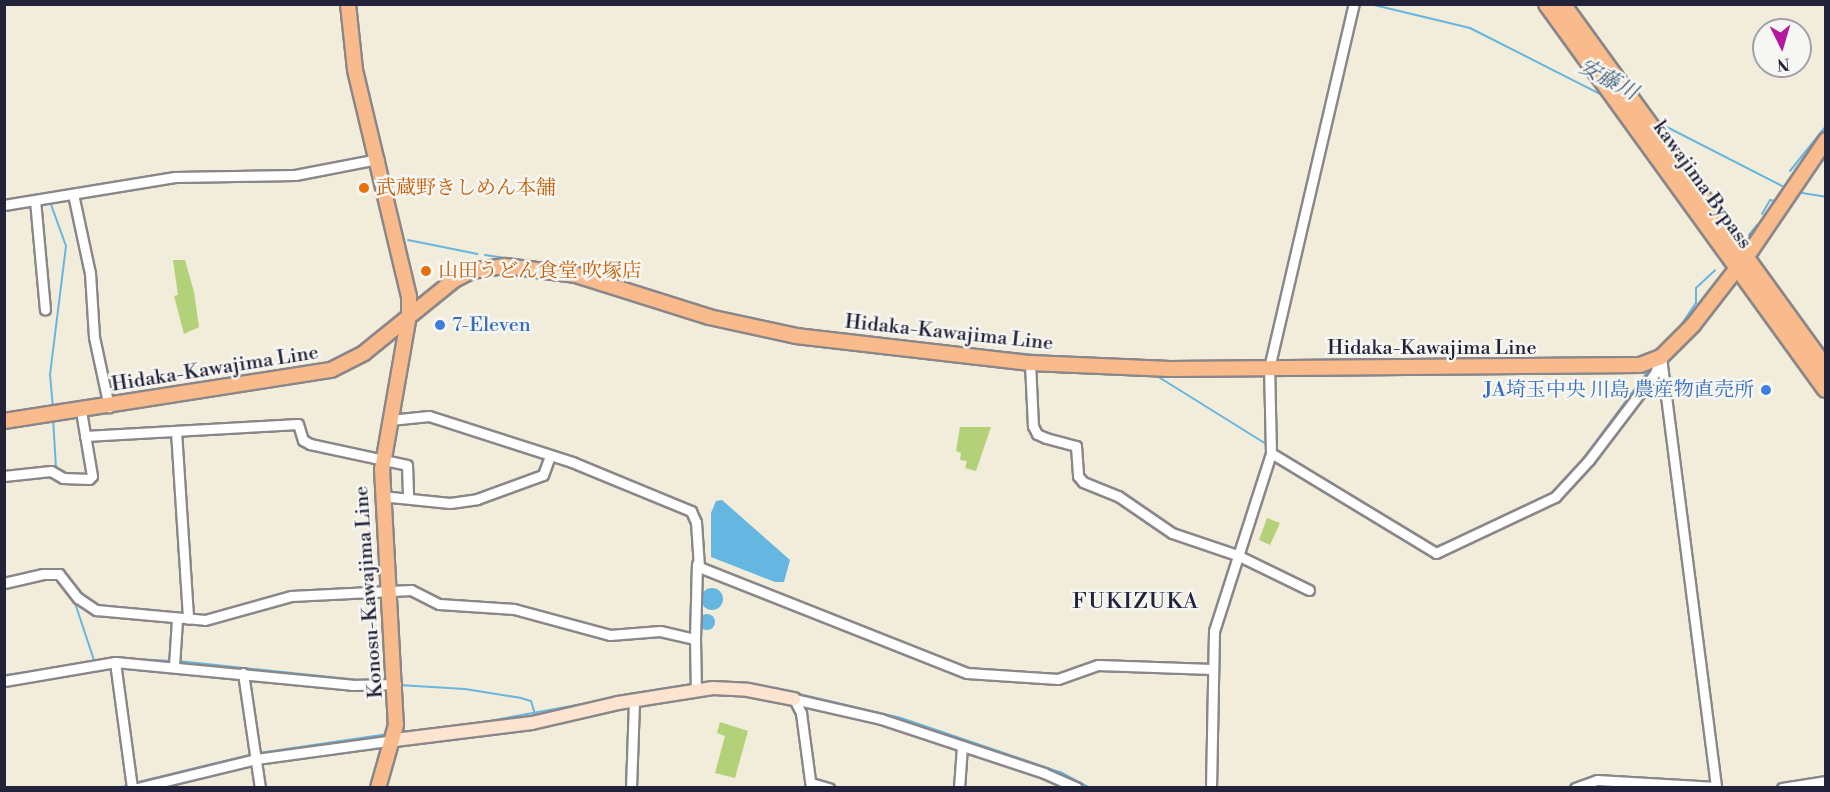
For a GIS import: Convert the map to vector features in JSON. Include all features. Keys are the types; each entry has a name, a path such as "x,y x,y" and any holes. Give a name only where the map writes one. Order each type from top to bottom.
{"highway":[{"name":"kawajima Bypass","path":"1546,4 1616,102 1637,120 1651,127 1826,389"},
{"name":"kawajima Bypass","path":"1562,4 1637,120 1741,263 1826,369"}],"main road":[{"name":"Konosu-Kawajima Line","path":"348,4 352,52 404,263 410,315 383,460 381,496 396,684 395,740 378,788"},
{"name":"Hidaka-Kawajima Line","path":"4,422 331,370 364,353 454,280 472,271 519,266 576,275 762,330 1030,363 1269,368 1640,365 1661,357 1685,335 1771,222 1826,140"}],"street":[{"path":"1211,788 1214,631 1271,453 1269,368 1354,4"},
{"path":"4,205 175,177 306,174 378,159"},
{"path":"73,194 92,284 94,337 109,407"},
{"path":"35,200 45,310"},
{"path":"1271,453 1436,552 1555,496 1595,451 1655,373 1661,357"},
{"path":"1575,788 1586,782 1606,779 1716,787 1661,357"},
{"path":"1030,363 1033,426 1037,434 1046,438 1071,441 1076,446 1077,476 1083,482 1118,496 1172,534 1237,555 1309,590"},
{"path":"4,476 51,471 63,478 86,480 92,476 81,411"},
{"path":"390,420 429,416 550,456 692,511 696,522 696,690"},
{"path":"85,436 295,423 301,426 305,443 407,465 408,496"},
{"path":"176,431 188,619"},
{"path":"381,496 408,496 450,503 477,499 543,475 550,456"},
{"path":"696,564 967,673 1058,679 1098,665 1212,669"},
{"path":"4,583 43,574 60,574 78,598 96,610 177,619 233,615 291,596 411,590 440,604 531,612 610,635 660,631 695,639"},
{"path":"174,666 177,619"},
{"path":"4,681 115,662 243,672 352,685 396,684"},
{"path":"115,662 132,788"},
{"path":"243,672 260,788"},
{"path":"137,788 256,759 532,723 634,700 696,690 748,690 881,719 1077,788"},
{"path":"794,699 802,720 811,785 829,788"},
{"path":"631,788 634,700"},
{"path":"959,788 962,746"},
{"path":"1782,788 1826,781"}],"green space":[{"path":"173,260 185,260 194,292 199,327 184,334 174,296 178,295"},
{"path":"960,427 991,427 976,471 965,468 967,461 960,460 961,453 956,451"},
{"path":"1267,518 1280,523 1270,545 1259,540"},
{"path":"720,722 748,731 735,778 715,773 725,736 717,733"}],"water":[{"path":"722,500 790,560 784,582 775,582 711,557 711,513 716,501"},
{"path":"712,588 720,591 723,599 720,607 712,610 704,607 701,599 704,591"},
{"path":"704,614 710,614 715,622 713,628 704,630 699,625 699,619"}],"waterway":[{"name":"安藤川","path":"1370,4 1470,28 1604,96"},
{"name":"安藤川","path":"1657,122 1788,189"},
{"path":"1790,171 1826,126"},
{"path":"161,175 212,172"},
{"name":"安藤川","path":"1796,192 1826,197"},
{"path":"49,199 66,246 50,374 53,409"},
{"path":"1762,214 1770,200 1775,201"},
{"path":"1749,235 1757,225"},
{"path":"408,240 478,254"},
{"path":"485,255 552,265"},
{"path":"1675,334 1696,303 1696,288 1715,270"},
{"path":"599,275 636,287"},
{"path":"835,334 859,336"},
{"path":"894,341 1068,358"},
{"path":"1580,463 1651,367"},
{"path":"1157,376 1268,445"},
{"path":"52,468 56,468 53,417"},
{"path":"1273,448 1435,547 1451,541"},
{"path":"1535,502 1556,490"},
{"path":"4,588 29,582"},
{"path":"74,600 94,660"},
{"path":"59,667 110,658"},
{"path":"115,658 172,661"},
{"path":"178,661 369,681"},
{"path":"4,675 42,670"},
{"path":"697,683 710,683"},
{"path":"715,683 745,684"},
{"path":"467,725 692,684"},
{"path":"399,685 465,689 521,698 531,701 535,714"},
{"path":"772,689 784,691"},
{"path":"795,693 901,718 1060,772 1090,788"},
{"path":"398,732 444,728"},
{"path":"259,753 387,734"},
{"path":"134,783 253,754"},
{"path":"119,788 128,785"}],"place":[{"name":"武蔵野きしめん本舗","path":"364,188"},
{"name":"山田うどん食堂 吹塚店","path":"426,271"},
{"name":"7-Eleven","path":"440,325"},
{"name":"JA埼玉中央 川島 農産物直売所","path":"1766,390"}],"district":[{"name":"FUKIZUKA","path":"1136,602"}]}
